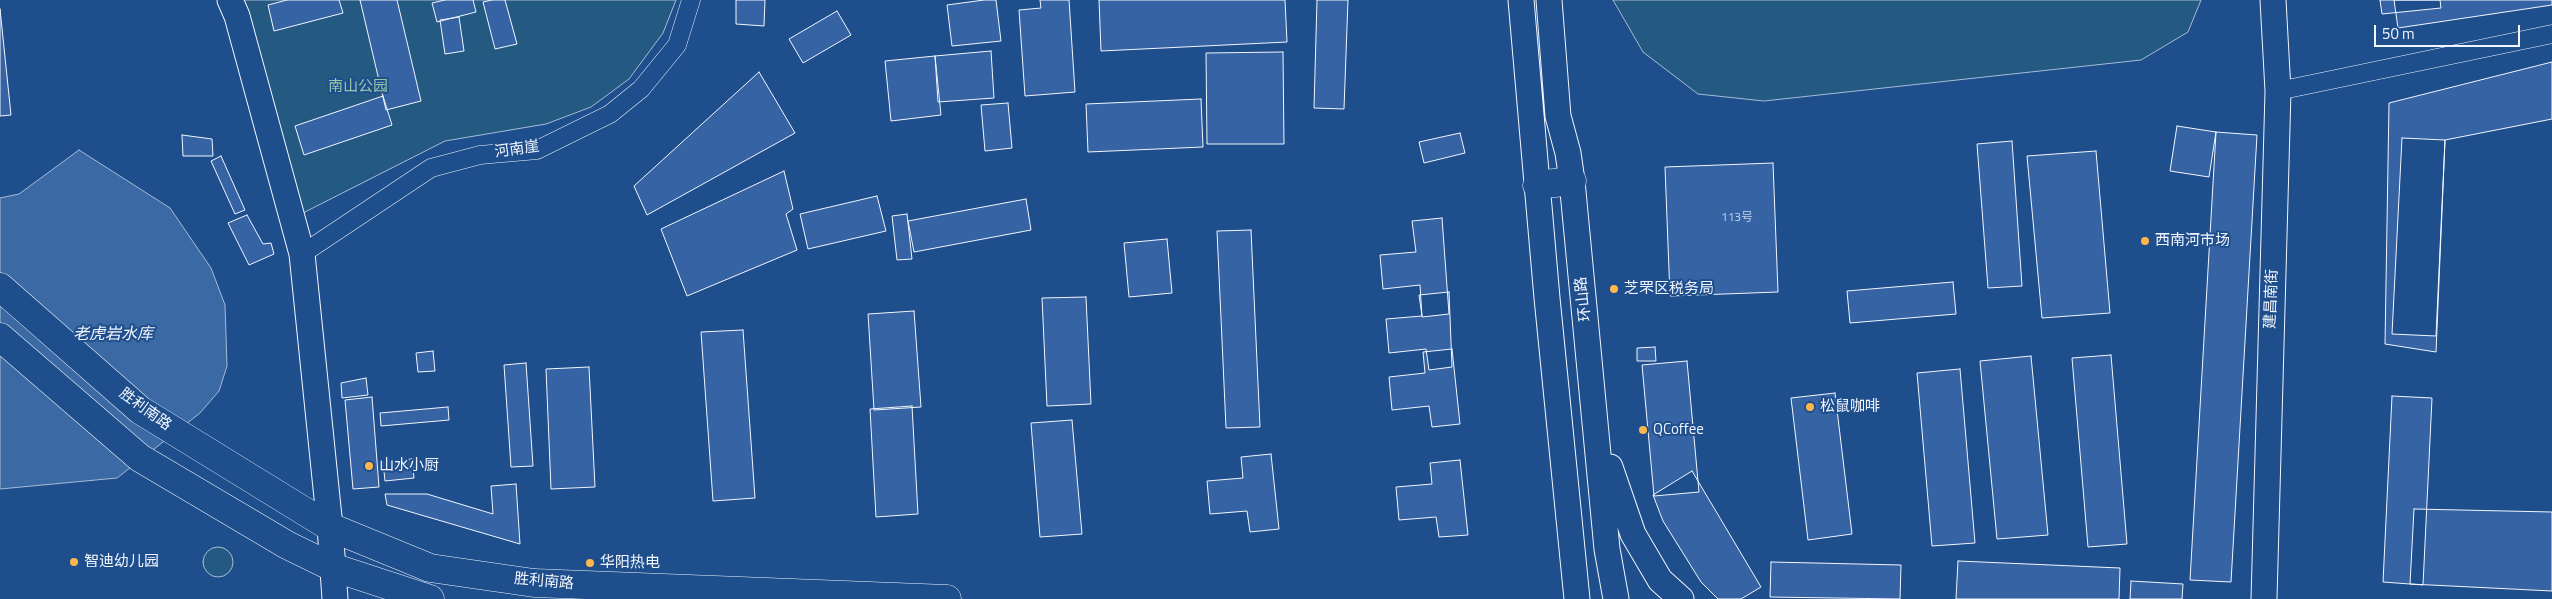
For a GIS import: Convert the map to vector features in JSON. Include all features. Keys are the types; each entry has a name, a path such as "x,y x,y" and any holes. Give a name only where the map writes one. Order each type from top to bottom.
{"main road":[{"path":"230,0 237,16 302,254 330,527 335,599"},
{"path":"1521,0 1577,599"},
{"name":"环山路","path":"1549,0 1558,116 1568,153 1572,181 1607,549 1616,599"},
{"name":"建昌南街","path":"2264,599 2278,91 2273,0"},
{"path":"1537,185 1572,181"},
{"name":"胜利南路","path":"0,287 140,410 330,527 430,568 534,583 947,599"},
{"path":"0,337 140,458 287,545 332,567 430,599"},
{"path":"1594,399 1610,472 1633,534 1660,580 1681,599"}],"street":[{"name":"河南崖","path":"302,254 431,168 480,155 537,150 610,114 641,89 677,45 691,0"},
{"path":"2278,91 2552,34"}],"green space":[{"name":"南山公园","path":"240,0 676,0 663,33 629,79 591,107 546,124 445,141 301,214"},
{"path":"1613,0 2201,0 2188,32 2141,60 1764,101 1698,94 1643,52"},
{"path":"218,547 229,551 233,562 229,573 218,577 207,573 203,562 207,551"}],"water":[{"name":"老虎岩水库","path":"79,150 170,208 211,268 225,305 227,366 219,391 200,413 117,478 0,489 0,198 19,194"}],"building":[{"path":"287,0 339,0 343,13 274,31 268,5"},
{"path":"360,0 397,0 421,101 386,110"},
{"path":"445,0 473,0 476,12 437,22 432,3"},
{"path":"505,0 517,44 495,49 483,2"},
{"path":"736,0 765,0 764,26 736,24"},
{"path":"996,0 1001,41 952,46 947,5"},
{"path":"1040,0 1069,0 1075,92 1025,96 1019,10 1041,8"},
{"path":"1099,0 1285,0 1287,42 1101,51"},
{"path":"1317,0 1348,0 1344,109 1314,108"},
{"path":"2380,0 2440,0 2441,8 2382,14"},
{"path":"2394,0 2552,0 2552,5 2398,28"},
{"path":"0,9 11,115 0,116"},
{"path":"837,11 851,35 803,63 789,39"},
{"path":"459,17 464,51 445,54 440,20"},
{"path":"991,51 994,98 938,102 935,56"},
{"path":"1283,52 1284,144 1207,144 1206,53"},
{"path":"935,56 941,115 891,121 885,61"},
{"path":"2552,62 2552,119 2445,140 2436,352 2385,344 2389,103"},
{"path":"759,72 795,133 647,215 634,186"},
{"path":"383,96 392,125 304,155 295,126"},
{"path":"1201,99 1203,147 1088,152 1086,104"},
{"path":"1008,103 1012,148 985,151 981,105"},
{"path":"2177,126 2216,132 2209,177 2170,171"},
{"path":"2216,132 2257,135 2231,582 2190,580"},
{"path":"1460,133 1465,153 1424,163 1419,142"},
{"path":"182,135 212,139 213,156 183,156"},
{"path":"2402,138 2445,140 2436,336 2392,334"},
{"path":"2012,141 2022,286 1988,288 1977,144"},
{"path":"2096,151 2110,313 2042,318 2027,156"},
{"path":"221,156 245,210 235,214 211,161"},
{"path":"1773,163 1778,292 1670,296 1665,167"},
{"path":"784,171 793,209 786,214 797,250 687,296 661,229"},
{"path":"877,196 886,231 808,249 800,214"},
{"path":"1026,199 1031,230 914,252 908,221"},
{"path":"907,214 912,259 897,260 892,216"},
{"path":"247,215 263,244 271,243 274,254 249,265 228,223"},
{"path":"1442,218 1449,314 1422,317 1420,285 1383,289 1380,255 1416,252 1412,221"},
{"path":"1251,230 1260,427 1226,428 1217,231"},
{"path":"1167,239 1172,293 1129,297 1124,243"},
{"path":"1953,282 1956,314 1850,323 1847,291"},
{"path":"1449,292 1452,367 1429,370 1426,349 1389,353 1386,319 1422,316 1419,295"},
{"path":"1086,297 1091,404 1047,406 1042,298"},
{"path":"914,311 921,407 874,410 868,314"},
{"path":"743,330 755,498 713,501 701,332"},
{"path":"1655,347 1656,361 1637,361 1637,348"},
{"path":"1452,349 1460,424 1432,427 1429,406 1392,410 1389,377 1425,373 1423,352"},
{"path":"433,351 435,371 418,372 416,353"},
{"path":"2111,355 2127,544 2088,547 2072,358"},
{"path":"2031,356 2048,535 1997,539 1980,361"},
{"path":"1687,361 1699,492 1654,496 1642,365"},
{"path":"526,363 533,466 511,467 504,365"},
{"path":"589,367 595,487 551,489 546,369"},
{"path":"1960,369 1975,543 1932,546 1917,373"},
{"path":"366,378 368,395 342,398 341,383"},
{"path":"1835,393 1852,534 1808,540 1791,398"},
{"path":"2392,396 2432,398 2423,585 2383,582"},
{"path":"372,397 379,487 353,489 345,400"},
{"path":"912,406 918,514 876,517 870,409"},
{"path":"448,407 449,420 381,426 380,413"},
{"path":"1072,420 1082,534 1040,537 1031,423"},
{"path":"1271,454 1279,529 1250,532 1247,511 1210,514 1207,481 1243,478 1241,457"},
{"path":"412,459 414,478 385,481 383,462"},
{"path":"1460,460 1468,535 1439,537 1436,517 1399,520 1396,487 1432,484 1430,463"},
{"path":"1692,471 1761,587 1741,599 1718,599 1701,582 1663,521 1653,495"},
{"path":"516,484 520,544 387,505 385,494 427,494 493,514 491,486"},
{"path":"2414,509 2552,512 2552,591 2410,584"},
{"path":"1958,561 2120,568 2119,599 1956,599"},
{"path":"1771,562 1901,565 1900,599 1770,597"},
{"path":"2131,581 2183,584 2182,599 2130,599"}],"place":[{"name":"西南河市场","path":"2145,241"},
{"name":"芝罘区税务局","path":"1614,289"},
{"name":"松鼠咖啡","path":"1810,407"},
{"name":"QCoffee","path":"1643,430"},
{"name":"山水小厨","path":"369,466"},
{"name":"智迪幼儿园","path":"74,562"},
{"name":"华阳热电","path":"590,563"}]}
